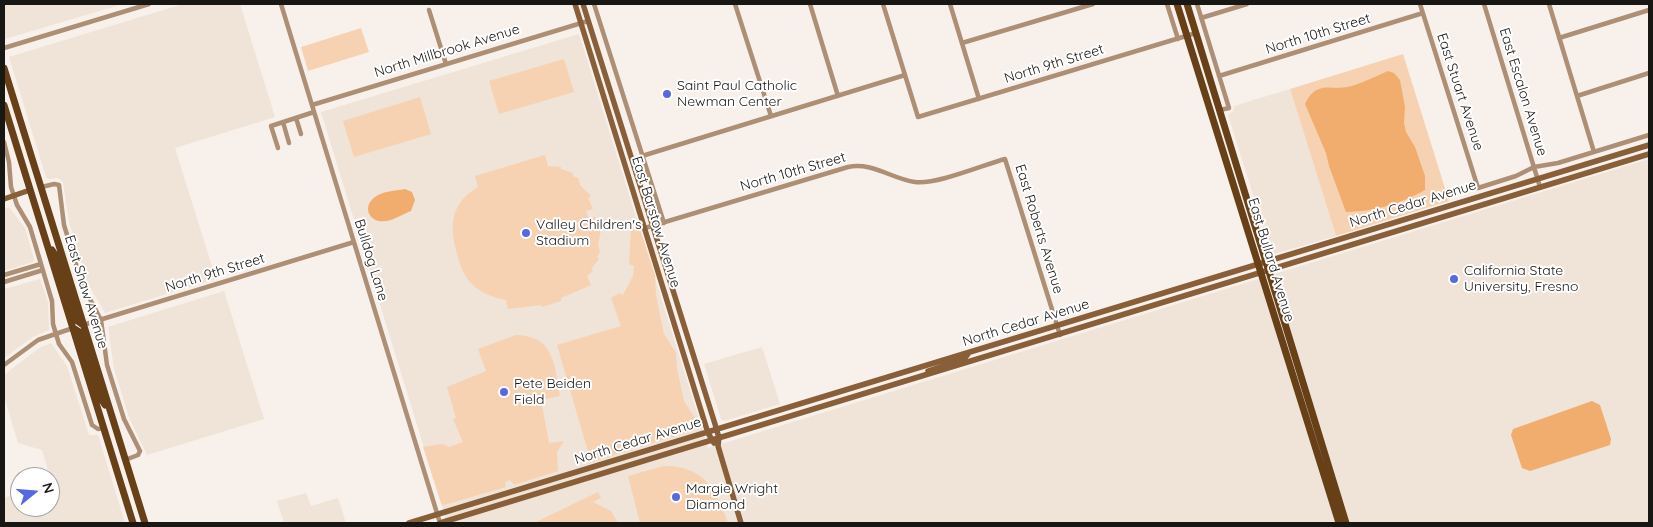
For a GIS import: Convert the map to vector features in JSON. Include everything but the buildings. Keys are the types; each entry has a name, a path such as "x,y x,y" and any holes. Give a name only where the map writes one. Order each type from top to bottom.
{"main road":[{"name":"East Barstow Avenue","path":"575,4 711,441"},
{"name":"East Barstow Avenue","path":"583,4 717,430 718,446 741,523"},
{"name":"East Bullard Avenue","path":"1177,4 1266,272 1346,523"},
{"name":"East Bullard Avenue","path":"1187,4 1220,110 1263,264"},
{"name":"East Shaw Avenue","path":"4,68 145,523"},
{"name":"East Shaw Avenue","path":"4,105 133,523"},
{"name":"North Cedar Avenue","path":"409,523 1058,327 1649,145"},
{"name":"North Cedar Avenue","path":"440,523 1649,154"},
{"path":"4,198 30,190"},
{"path":"46,239 57,258 76,320 79,324 83,325"},
{"name":"East Bullard Avenue","path":"1266,272 1339,523"},
{"path":"73,328 80,333 100,397 112,416"},
{"path":"906,382 927,371 964,360 968,354"},
{"path":"711,441 718,446"}],"street":[{"path":"4,48 149,4"},
{"name":"Bulldog Lane","path":"281,4 440,523"},
{"path":"594,4 664,222"},
{"path":"735,4 771,116"},
{"path":"810,4 838,96"},
{"path":"642,156 905,75 884,4"},
{"path":"950,4 979,99"},
{"path":"962,43 1093,4"},
{"path":"1167,4 1178,39"},
{"path":"1197,4 1229,108 1220,110"},
{"path":"1201,18 1247,4"},
{"name":"East Stuart Avenue","path":"1420,4 1478,188"},
{"name":"East Escalon Avenue","path":"1484,4 1540,187"},
{"path":"1548,4 1594,152"},
{"path":"429,10 446,64"},
{"path":"1559,38 1649,10"},
{"name":"North 10th Street","path":"1219,76 1423,13"},
{"name":"North Millbrook Avenue","path":"312,105 588,21"},
{"name":"North 9th Street","path":"905,75 918,117 1196,33"},
{"path":"1577,96 1649,73"},
{"path":"278,148 271,126 314,112"},
{"path":"296,118 301,134"},
{"path":"283,122 289,143"},
{"name":"North Cedar Avenue","path":"1478,188 1534,168 1558,163 1649,135"},
{"path":"4,142 10,162 14,196 30,227 52,301 59,344 72,362 92,425 98,429 104,428"},
{"name":"North 10th Street","path":"645,228 848,167 871,167 906,180 923,182 1005,159"},
{"name":"East Roberts Avenue","path":"1005,159 1060,335"},
{"path":"42,187 54,184 59,185 64,225 82,284 101,320 107,366 124,419 140,451 138,455 125,460"},
{"name":"North 9th Street","path":"83,325 354,242"},
{"path":"4,275 41,264"},
{"path":"4,282 43,270"},
{"path":"4,365 38,340 73,328"}],"shaded area":[{"path":"4,4 123,4 5,39"},
{"path":"183,4 240,4 275,117 175,148 216,279 105,313 87,282 69,222 63,182 58,178 49,179 46,177 9,57"},
{"path":"361,28 369,52 308,71 301,47"},
{"name":"California State University, Fresno","path":"579,34 708,448 1649,159 1649,523 447,523 321,112"},
{"path":"1403,54 1449,201 1336,236 1290,89"},
{"path":"564,59 574,92 499,114 489,81"},
{"path":"1388,71 1394,73 1400,80 1405,107 1404,123 1406,132 1415,147 1425,176 1425,190 1387,206 1346,212 1326,153 1305,104 1310,96 1320,88 1352,86"},
{"path":"1290,89 1336,236 1274,254 1271,252 1228,115 1233,111 1234,106"},
{"path":"420,97 431,134 354,157 343,121"},
{"name":"Valley Children's Stadium","path":"545,155 548,166 561,167 561,169 573,173 573,176 578,178 580,185 591,196 588,198 593,209 586,211 589,219 595,217 597,229 601,230 598,245 600,252 597,257 599,259 591,269 593,271 587,276 591,285 561,298 561,301 542,307 541,305 508,309 506,300 484,293 472,284 465,275 460,265 453,236 454,218 461,201 478,187 475,176"},
{"path":"405,189 412,192 415,200 411,211 386,221 376,220 369,214 369,205 375,197 385,192"},
{"path":"9,207 25,228 34,259 33,262 4,271 4,209"},
{"path":"638,223 655,275 656,295 664,334 676,353 677,369 684,401 696,420 691,431 591,462 557,345 621,326 611,298 619,293 623,295 633,276 634,266 629,264 631,225"},
{"path":"40,279 48,302 49,330 33,337 4,358 4,289"},
{"path":"224,291 264,419 147,455 129,417 114,369 108,327"},
{"name":"Pete Beiden Field","path":"516,335 538,341 545,347 554,363 560,396 541,400 549,443 564,441 557,452 558,471 514,485 510,480 505,482 506,487 444,505 441,503 423,447 442,444 449,447 463,442 453,419 456,418 447,387 486,371 478,349"},
{"path":"51,343 67,366 89,435 98,435 125,523 4,523 4,498 10,496 10,517 60,517 60,467 47,467 42,450 18,443 4,396 4,375 39,348"},
{"path":"762,347 780,404 724,421 721,419 704,364"},
{"path":"1592,401 1600,405 1611,439 1610,445 1530,471 1522,468 1511,435 1513,429"},
{"name":"Margie Wright Diamond","path":"664,466 678,467 699,475 713,490 728,523 640,523 628,476"},
{"path":"598,492 601,498 593,502 611,511 618,523 534,523"},
{"path":"306,493 311,506 338,498 346,523 284,523 277,501"}],"place":[{"name":"Saint Paul Catholic Newman Center","path":"667,94"},
{"name":"Valley Children's Stadium","path":"526,233"},
{"name":"California State University, Fresno","path":"1454,279"},
{"name":"Pete Beiden Field","path":"504,392"},
{"name":"Margie Wright Diamond","path":"676,497"}]}
